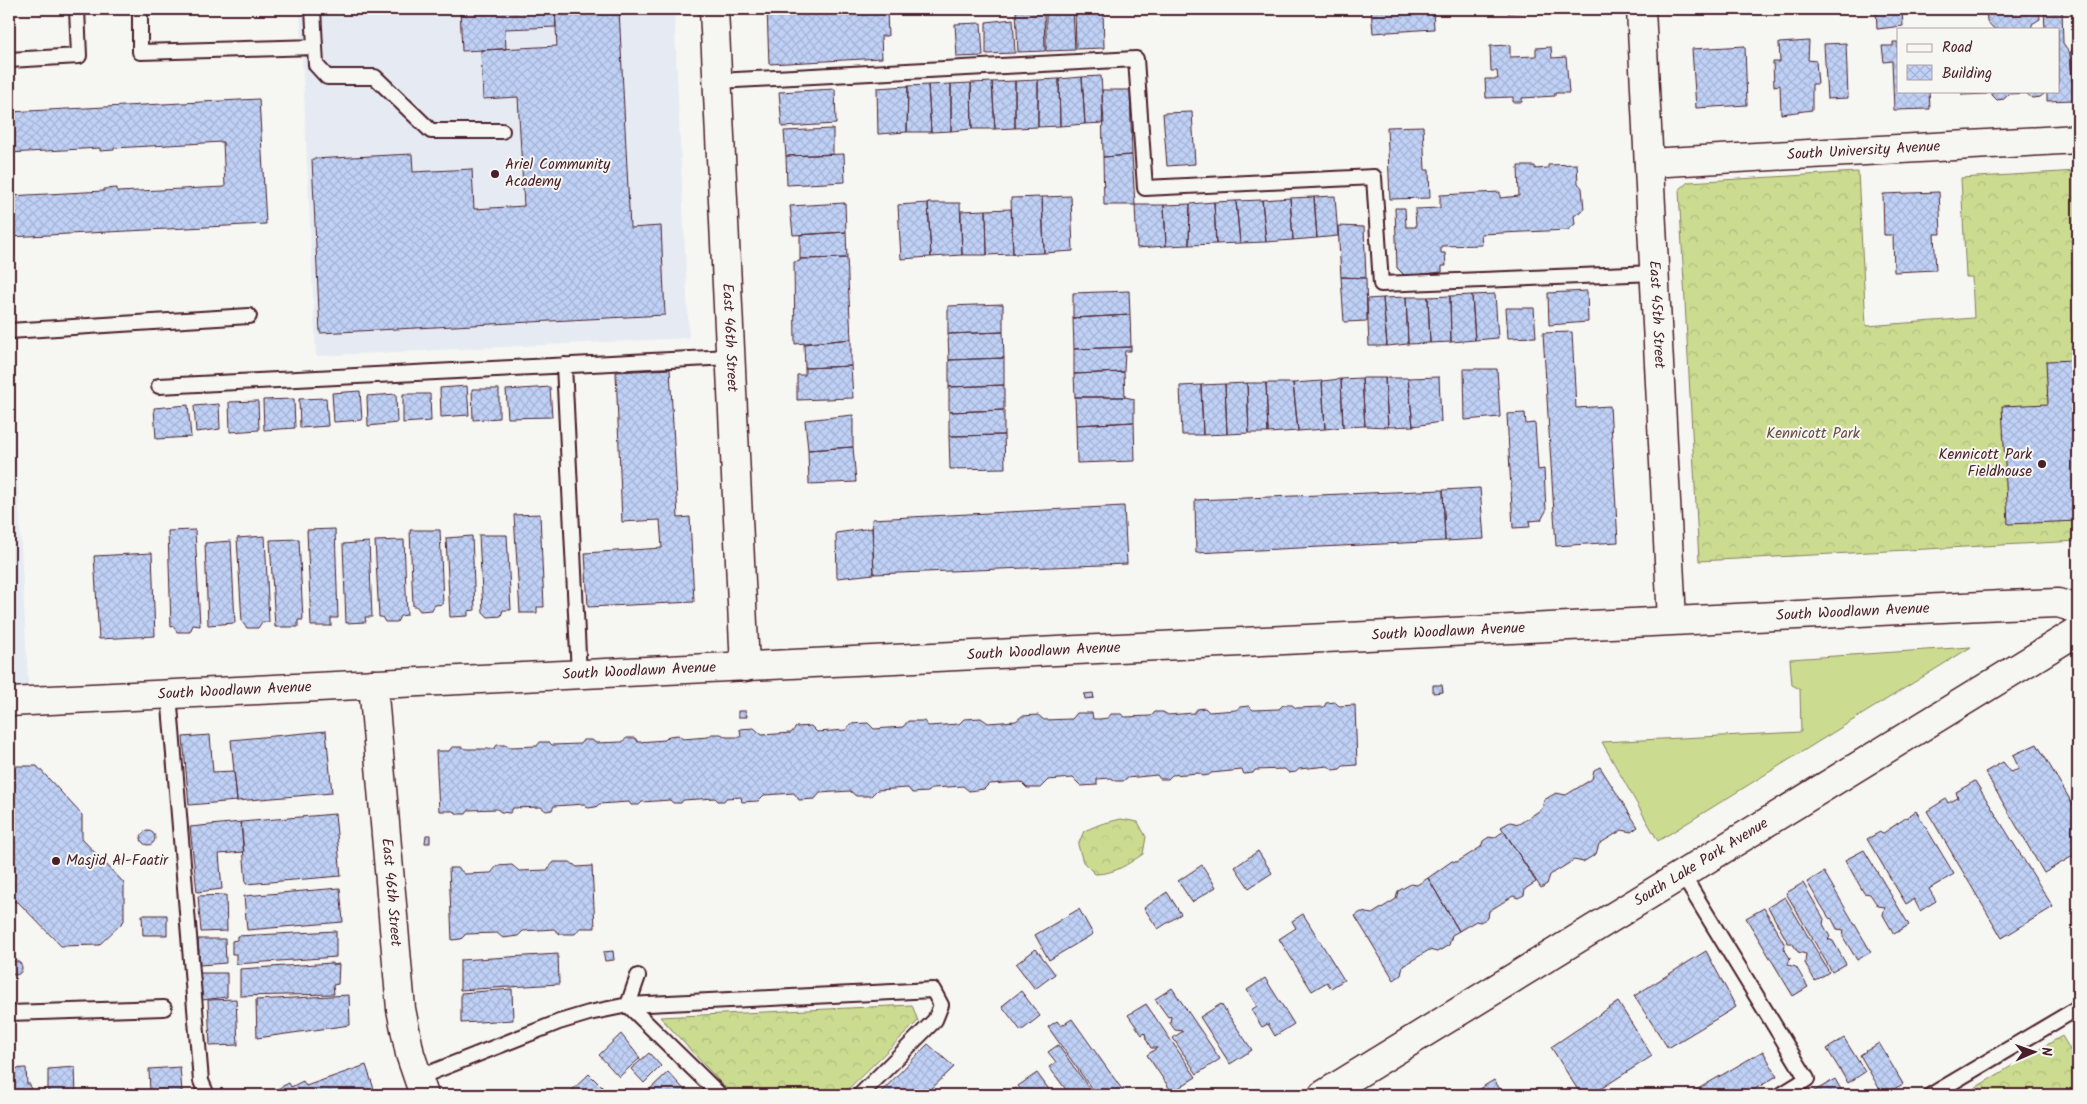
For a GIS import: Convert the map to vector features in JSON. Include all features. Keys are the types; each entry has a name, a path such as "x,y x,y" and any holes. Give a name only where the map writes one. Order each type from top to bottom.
{"street":[{"name":"East 46th Street","path":"714,9 745,667"},
{"name":"East 45th Street","path":"1641,9 1672,620"},
{"name":"South University Avenue","path":"1649,163 2078,139"},
{"name":"South Woodlawn Avenue","path":"9,702 1672,620 2058,603 2078,609"},
{"name":"South Lake Park Avenue","path":"1323,1095 2078,631"},
{"name":"East 46th Street","path":"373,684 401,1009 410,1054 421,1087"}],"lane":[{"path":"9,60 79,56 77,9"},
{"path":"140,9 140,52 315,47"},
{"path":"313,9 316,65 327,77 375,77 431,131 502,131"},
{"path":"717,80 1136,59 1145,188 1374,177 1381,284 1655,273"},
{"path":"9,331 249,316"},
{"path":"159,386 730,357"},
{"path":"564,365 579,675"},
{"path":"169,694 201,1081 207,1095"},
{"path":"1682,874 1807,1079 1780,1095"},
{"path":"628,1005 638,976"},
{"path":"421,1087 559,1022 589,1013 628,1005 933,990 941,1005 935,1020 860,1095"},
{"path":"628,1005 720,1095"},
{"path":"9,1013 164,1008"},
{"path":"1931,1095 2078,1008"}],"shaded area":[{"name":"Ariel Community Academy","path":"300,9 674,9 689,338 316,356"},
{"path":"9,374 12,374 29,701 9,702"}],"green space":[{"name":"Kennicott Park","path":"2078,171 2078,541 1699,561 1679,190 1688,182 1858,172 1866,326 1974,318 1972,277 1966,277 1961,178"},
{"path":"1971,647 1658,841 1602,742 1801,732 1800,689 1792,685 1790,659"},
{"path":"1121,819 1138,822 1146,837 1143,854 1115,870 1095,874 1083,862 1078,845 1084,831"},
{"path":"912,1005 918,1021 842,1095 732,1095 660,1017"},
{"path":"2062,1036 2078,1063 2078,1095 1963,1095"}],"building":[{"path":"460,9 555,9 556,27 505,29 506,49 462,51"},
{"path":"555,9 619,9 630,228 661,226 665,315 320,333 312,159 412,154 413,172 472,169 474,209 524,206 518,97 483,99 481,50 557,46"},
{"path":"767,9 887,9 888,36 881,36 882,58 769,64"},
{"path":"1073,9 1075,50 1046,51 1046,10"},
{"path":"1075,9 1103,9 1104,48 1076,49"},
{"path":"1371,9 1433,9 1434,29 1373,33"},
{"path":"1507,9 1535,9 1535,11 1508,13"},
{"path":"1876,9 1902,9 1903,26 1877,29"},
{"path":"1986,9 2039,9 2040,19 2032,24 2032,28 1993,28 1987,21"},
{"path":"2044,9 2062,9 2063,43 2070,53 2074,100 2047,101 2047,92 2060,92 2060,28 2045,28"},
{"path":"2073,9 2078,9 2078,99 2074,100 2070,53 2074,47"},
{"path":"1044,10 1045,51 1018,52 1016,11"},
{"path":"1013,19 1015,53 986,54 986,22"},
{"path":"981,23 983,56 957,57 955,24"},
{"path":"1809,41 1808,60 1816,61 1818,84 1812,84 1812,110 1781,114 1780,85 1774,86 1773,62 1780,62 1779,43"},
{"path":"1893,42 1897,42 1897,92 1929,92 1930,109 1894,110 1892,61 1884,62 1882,46 1893,46"},
{"path":"1846,43 1848,98 1827,99 1824,44"},
{"path":"1510,45 1510,57 1536,56 1536,48 1551,47 1552,58 1566,57 1569,93 1555,93 1555,96 1522,98 1522,102 1513,102 1513,97 1486,98 1485,79 1498,79 1497,71 1491,71 1490,46"},
{"path":"1745,46 1747,105 1696,108 1692,49"},
{"path":"1101,76 1104,123 1085,124 1082,77"},
{"path":"1082,77 1085,124 1060,126 1059,79"},
{"path":"1059,79 1060,126 1038,127 1038,80"},
{"path":"1038,80 1038,127 1015,128 1015,81"},
{"path":"1015,81 1015,128 995,129 992,82"},
{"path":"992,82 995,129 972,129 971,83"},
{"path":"971,83 972,129 951,131 951,84"},
{"path":"951,84 951,131 931,132 928,85"},
{"path":"928,85 931,132 907,132 908,86"},
{"path":"908,86 907,132 878,134 877,88"},
{"path":"835,89 836,124 782,127 779,92"},
{"path":"1102,90 1130,90 1132,155 1103,157"},
{"path":"1962,92 1987,92 1987,94 1962,95"},
{"path":"1992,92 2044,92 2040,97 2032,98 2026,93 2009,94 2004,99 1997,100 1992,95"},
{"path":"259,99 266,224 9,237 9,196 104,191 104,189 117,188 117,192 225,187 223,142 114,148 114,150 100,151 100,148 9,153 9,112"},
{"path":"1192,112 1195,164 1167,166 1163,113"},
{"path":"1423,126 1425,170 1429,170 1430,198 1390,199 1387,127"},
{"path":"833,129 833,154 786,156 784,131"},
{"path":"844,154 845,182 787,185 786,156"},
{"path":"1132,155 1135,205 1104,205 1103,157"},
{"path":"1577,164 1578,183 1582,188 1584,209 1574,216 1575,224 1568,230 1481,234 1482,245 1441,246 1441,253 1445,253 1446,266 1442,266 1442,272 1405,276 1397,268 1395,208 1405,208 1406,227 1416,227 1415,209 1440,208 1440,195 1500,192 1500,198 1519,196 1518,166 1535,166 1535,169 1548,168 1548,165"},
{"path":"1939,192 1941,234 1934,234 1936,270 1894,272 1893,235 1884,235 1883,194"},
{"path":"1071,196 1073,251 1044,253 1042,197"},
{"path":"1335,196 1338,236 1317,238 1314,197"},
{"path":"1042,197 1044,253 1013,254 1011,198"},
{"path":"1314,197 1317,238 1293,240 1290,198"},
{"path":"1290,198 1293,240 1266,242 1262,200"},
{"path":"1262,200 1266,242 1240,243 1236,201"},
{"path":"1236,201 1240,243 1216,244 1214,202"},
{"path":"1214,202 1216,244 1189,245 1190,204"},
{"path":"845,203 846,232 793,235 790,206"},
{"path":"928,203 931,257 901,259 898,205"},
{"path":"928,203 960,203 962,255 931,257"},
{"path":"1190,204 1189,245 1166,246 1164,205"},
{"path":"1135,205 1164,205 1166,246 1137,248"},
{"path":"1011,209 1013,254 987,255 986,210"},
{"path":"986,210 987,255 962,255 961,211"},
{"path":"1338,226 1364,227 1366,278 1341,277"},
{"path":"846,232 847,258 800,259 800,235"},
{"path":"847,258 851,339 795,344 794,262 800,261 800,259"},
{"path":"1341,277 1366,278 1367,321 1344,322"},
{"path":"1129,291 1130,315 1073,318 1073,293"},
{"path":"1587,291 1588,322 1549,325 1548,293"},
{"path":"1495,294 1498,338 1475,340 1472,295"},
{"path":"1472,295 1475,340 1451,342 1450,296"},
{"path":"1450,296 1451,342 1430,343 1428,297"},
{"path":"1406,297 1408,344 1387,346 1383,298"},
{"path":"1406,297 1428,297 1430,343 1408,344"},
{"path":"1383,298 1387,346 1369,346 1367,299"},
{"path":"1003,304 1003,332 948,334 948,306"},
{"path":"1506,308 1534,308 1536,337 1508,338"},
{"path":"1130,315 1131,347 1074,349 1073,318"},
{"path":"1003,332 1004,358 949,360 948,334"},
{"path":"1572,332 1576,408 1610,406 1618,542 1556,546 1543,333"},
{"path":"851,339 851,366 805,368 804,344"},
{"path":"1131,347 1131,351 1125,351 1124,372 1074,374 1074,349"},
{"path":"1004,358 1004,385 949,387 949,360"},
{"name":"Kennicott Park Fieldhouse","path":"2078,360 2078,521 2008,524 2002,406 2048,404 2046,361"},
{"path":"851,366 853,398 797,400 797,375 805,375 805,368"},
{"path":"670,369 678,518 690,517 694,602 588,607 585,553 662,548 660,520 622,522 616,372"},
{"path":"1464,369 1497,369 1500,417 1465,420"},
{"path":"1124,372 1125,397 1075,397 1074,374"},
{"path":"1439,377 1441,422 1413,426 1408,378"},
{"path":"1362,378 1385,378 1388,427 1365,426"},
{"path":"1362,378 1365,426 1343,427 1341,379"},
{"path":"1385,378 1408,378 1413,426 1388,427"},
{"path":"1341,379 1343,427 1325,429 1322,381"},
{"path":"1322,381 1325,429 1298,431 1293,383"},
{"path":"1247,383 1266,383 1268,433 1249,433"},
{"path":"1247,383 1249,433 1227,434 1225,384"},
{"path":"1266,383 1293,383 1298,431 1268,433"},
{"path":"1225,384 1227,434 1203,435 1201,385"},
{"path":"1004,385 1004,410 949,412 949,387"},
{"path":"1201,385 1203,435 1182,435 1180,386"},
{"path":"467,386 469,415 441,417 440,388"},
{"path":"550,387 552,417 508,418 506,390"},
{"path":"472,389 499,389 499,418 473,420"},
{"path":"360,391 362,420 334,422 332,393"},
{"path":"396,394 397,423 368,426 367,396"},
{"path":"403,394 430,394 431,421 403,423"},
{"path":"1075,397 1125,397 1134,399 1134,422 1076,425"},
{"path":"326,398 328,426 300,428 299,399"},
{"path":"294,399 295,428 264,430 263,400"},
{"path":"258,401 259,430 230,432 229,402"},
{"path":"219,404 220,429 196,432 194,406"},
{"path":"188,405 191,437 156,439 154,408"},
{"path":"1004,410 1004,435 949,436 949,412"},
{"path":"1525,413 1526,424 1535,423 1538,470 1544,469 1546,511 1541,520 1529,521 1530,527 1513,528 1507,414"},
{"path":"853,415 853,447 808,450 805,420"},
{"path":"1134,422 1135,461 1077,463 1076,425"},
{"path":"1004,435 1005,468 950,469 949,436"},
{"path":"853,447 856,482 809,484 808,450"},
{"path":"1480,488 1484,539 1445,541 1443,490"},
{"path":"1443,490 1445,541 1196,553 1195,500"},
{"path":"1124,506 1127,564 874,574 872,519"},
{"path":"540,514 544,607 537,607 537,613 520,613 514,515"},
{"path":"872,528 874,574 837,578 836,533"},
{"path":"335,529 338,618 331,618 331,626 311,626 307,530"},
{"path":"195,530 200,626 193,625 190,632 177,632 173,626 171,627 168,531"},
{"path":"410,530 440,530 443,604 435,605 432,610 420,611 416,606 413,606"},
{"path":"479,535 507,535 511,610 503,610 501,616 488,617 483,612"},
{"path":"265,536 269,622 262,622 258,628 247,628 242,622 237,538"},
{"path":"472,536 475,610 468,611 468,616 450,617 446,538"},
{"path":"299,539 303,620 298,620 298,627 275,627 270,540"},
{"path":"404,540 407,615 400,616 397,622 385,622 382,617 379,617 375,541"},
{"path":"231,541 235,623 208,625 205,543"},
{"path":"369,542 372,617 365,617 366,622 346,623 343,544"},
{"path":"152,553 155,636 99,639 94,556"},
{"path":"1433,685 1442,685 1443,692 1433,693"},
{"path":"1093,693 1094,698 1085,699 1084,694"},
{"path":"1335,702 1339,706 1355,705 1357,765 1343,766 1340,769 1333,770 1328,766 1299,769 1296,772 1289,773 1285,769 1255,770 1253,773 1244,774 1242,770 1211,773 1203,776 1199,773 1172,775 1168,779 1160,779 1157,775 1127,778 1123,781 1116,781 1111,778 1097,779 1097,785 1081,786 1073,778 1048,780 1040,788 1027,788 1021,782 989,784 984,789 969,791 963,786 933,788 928,792 912,793 908,788 877,790 871,796 856,796 850,791 820,793 815,799 799,800 794,793 764,795 758,801 742,802 741,797 726,798 724,801 718,801 715,798 683,800 681,803 673,803 670,800 642,802 639,805 631,805 629,802 599,804 596,807 588,808 585,804 554,806 552,810 546,811 541,807 513,808 510,813 501,812 497,809 469,810 466,814 458,814 453,811 439,811 436,751 449,751 452,747 494,749 497,745 510,747 537,746 540,742 549,742 552,745 580,744 583,740 592,740 596,743 622,742 627,738 635,738 638,742 665,740 669,736 678,735 683,739 708,737 712,734 721,734 726,737 741,737 740,729 754,728 762,735 791,733 796,727 811,726 817,732 846,730 850,724 868,723 874,729 903,727 908,721 924,721 928,726 959,724 964,719 981,718 988,723 1016,721 1022,716 1038,715 1044,720 1072,719 1077,713 1092,713 1093,719 1100,719 1108,718 1111,714 1121,714 1125,717 1151,716 1155,712 1163,712 1168,715 1194,713 1197,709 1205,708 1209,712 1236,710 1240,707 1249,706 1253,710 1279,709 1283,705 1292,705 1296,708 1324,707 1326,703"},
{"path":"738,711 746,711 747,717 738,717"},
{"path":"326,731 332,793 237,801 231,740"},
{"path":"210,735 213,772 234,771 237,801 189,805 183,737"},
{"path":"2037,744 2078,813 2078,853 2044,873 1985,772 2003,762 2011,772 2019,769 2013,755"},
{"name":"Masjid Al-Faatir","path":"9,766 37,766 82,815 82,839 124,883 124,921 99,945 61,946 18,902 9,902"},
{"path":"1600,767 1638,827 1631,832 1622,830 1599,844 1596,854 1583,862 1574,860 1550,875 1547,884 1541,888 1501,827 1510,822 1519,824 1542,809 1544,800 1556,793 1566,795 1592,779 1594,770"},
{"path":"1975,781 2053,907 2002,938 1927,811 1946,799 1948,803 1958,798 1956,792"},
{"path":"1916,811 1954,874 1929,889 1936,901 1920,911 1914,899 1906,904 1867,839 1880,832 1882,834"},
{"path":"335,814 341,876 246,884 241,822"},
{"path":"241,822 244,852 219,854 222,889 197,892 190,827"},
{"path":"148,831 153,833 155,838 153,843 148,845 143,843 141,838 143,833"},
{"path":"1504,831 1536,882 1525,889 1524,895 1518,898 1513,896 1489,911 1488,918 1480,922 1476,921 1459,931 1428,878 1452,861 1457,862 1481,847 1483,841 1489,837 1494,838"},
{"path":"426,835 430,835 430,843 425,843"},
{"path":"1864,850 1909,925 1894,934 1883,915 1885,907 1878,906 1870,894 1864,893 1845,860"},
{"path":"1258,851 1272,873 1249,888 1235,867"},
{"path":"554,862 570,862 577,867 592,866 595,928 580,928 575,934 560,934 554,929 523,931 518,936 503,938 497,933 466,934 461,939 452,940 449,868 458,868 465,874 491,873 497,866 512,865 519,871 547,870"},
{"path":"1202,865 1216,887 1192,902 1178,881"},
{"path":"1824,872 1871,952 1857,960 1843,937 1844,930 1837,929 1807,882"},
{"path":"1428,878 1459,931 1452,935 1449,945 1437,952 1429,950 1403,966 1401,975 1394,980 1355,916 1361,912 1372,914 1396,899 1398,891 1411,884 1417,885"},
{"path":"1803,883 1824,919 1823,924 1830,937 1828,939 1833,941 1846,964 1832,972 1786,893"},
{"path":"340,888 343,922 247,930 244,896"},
{"path":"1167,892 1181,914 1158,929 1144,908"},
{"path":"226,895 227,931 201,932 198,896"},
{"path":"1785,897 1829,972 1815,981 1805,963 1806,954 1798,952 1792,943 1788,943 1768,907"},
{"path":"1764,908 1785,945 1784,949 1790,958 1788,965 1796,967 1808,987 1793,996 1746,918"},
{"path":"1079,909 1093,934 1049,960 1035,935"},
{"path":"1303,914 1344,980 1331,988 1327,982 1312,991 1279,939 1296,928 1292,921"},
{"path":"142,915 167,915 167,935 143,935"},
{"path":"336,931 336,957 236,964 236,954 232,954 232,941 237,940 237,936"},
{"path":"198,939 225,939 226,963 200,965"},
{"path":"1036,949 1055,974 1035,989 1016,964"},
{"path":"613,951 614,960 605,961 603,952"},
{"path":"1706,951 1736,1007 1668,1048 1634,996"},
{"path":"558,954 559,984 460,990 460,960"},
{"path":"15,961 20,963 22,968 20,973 15,975 10,973 8,968 10,963"},
{"path":"332,963 332,965 339,964 338,984 333,985 334,994 240,996 240,969"},
{"path":"200,973 227,973 227,997 202,1000"},
{"path":"1265,978 1294,1024 1275,1036 1268,1024 1262,1027 1251,1010 1257,1006 1247,990"},
{"path":"1172,988 1220,1059 1197,1074 1173,1038 1183,1031 1175,1030 1170,1023 1171,1016 1168,1017 1155,999"},
{"path":"512,989 513,1020 461,1023 461,993"},
{"path":"1021,991 1040,1016 1021,1031 1002,1006"},
{"path":"349,995 350,1025 257,1038 256,1000"},
{"path":"236,999 238,1045 210,1046 208,1000"},
{"path":"1618,1002 1652,1056 1591,1095 1581,1095 1551,1047"},
{"path":"1146,1004 1196,1077 1172,1092 1147,1055 1157,1048 1151,1048 1145,1033 1142,1035 1128,1015"},
{"path":"1221,1004 1252,1050 1230,1064 1200,1017"},
{"path":"1072,1019 1126,1095 1096,1095 1048,1027 1057,1021 1061,1026"},
{"path":"621,1034 640,1058 619,1077 599,1055"},
{"path":"1844,1038 1865,1072 1848,1083 1827,1049"},
{"path":"2078,1040 2078,1055 2071,1044"},
{"path":"1879,1043 1903,1084 1883,1095 1860,1055"},
{"path":"928,1044 954,1067 925,1095 878,1095"},
{"path":"1058,1045 1094,1095 1070,1095 1049,1067 1056,1062 1048,1052"},
{"path":"1763,1051 1777,1076 1745,1095 1692,1095 1691,1093"},
{"path":"649,1053 661,1066 644,1083 631,1069"},
{"path":"366,1065 376,1095 273,1095 271,1092 289,1083 291,1087 303,1081 306,1086"},
{"path":"75,1067 76,1095 9,1095 9,1069 26,1068 27,1084 30,1084 31,1093 48,1093 48,1069"},
{"path":"180,1067 182,1092 150,1093 149,1069"},
{"path":"668,1072 689,1095 646,1095 649,1090"},
{"path":"1037,1073 1053,1095 1025,1095 1018,1086"},
{"path":"589,1074 604,1089 598,1095 567,1095"},
{"path":"1835,1079 1844,1095 1815,1095 1813,1092"},
{"path":"1494,1080 1504,1095 1469,1095"},
{"path":"1016,1088 1021,1095 1006,1095"},
{"path":"245,1089 248,1095 230,1095"},
{"path":"604,1089 610,1095 598,1095"}],"place":[{"name":"Ariel Community Academy","path":"495,174"},
{"name":"Kennicott Park Fieldhouse","path":"2042,464"},
{"name":"Masjid Al-Faatir","path":"56,861"}]}
